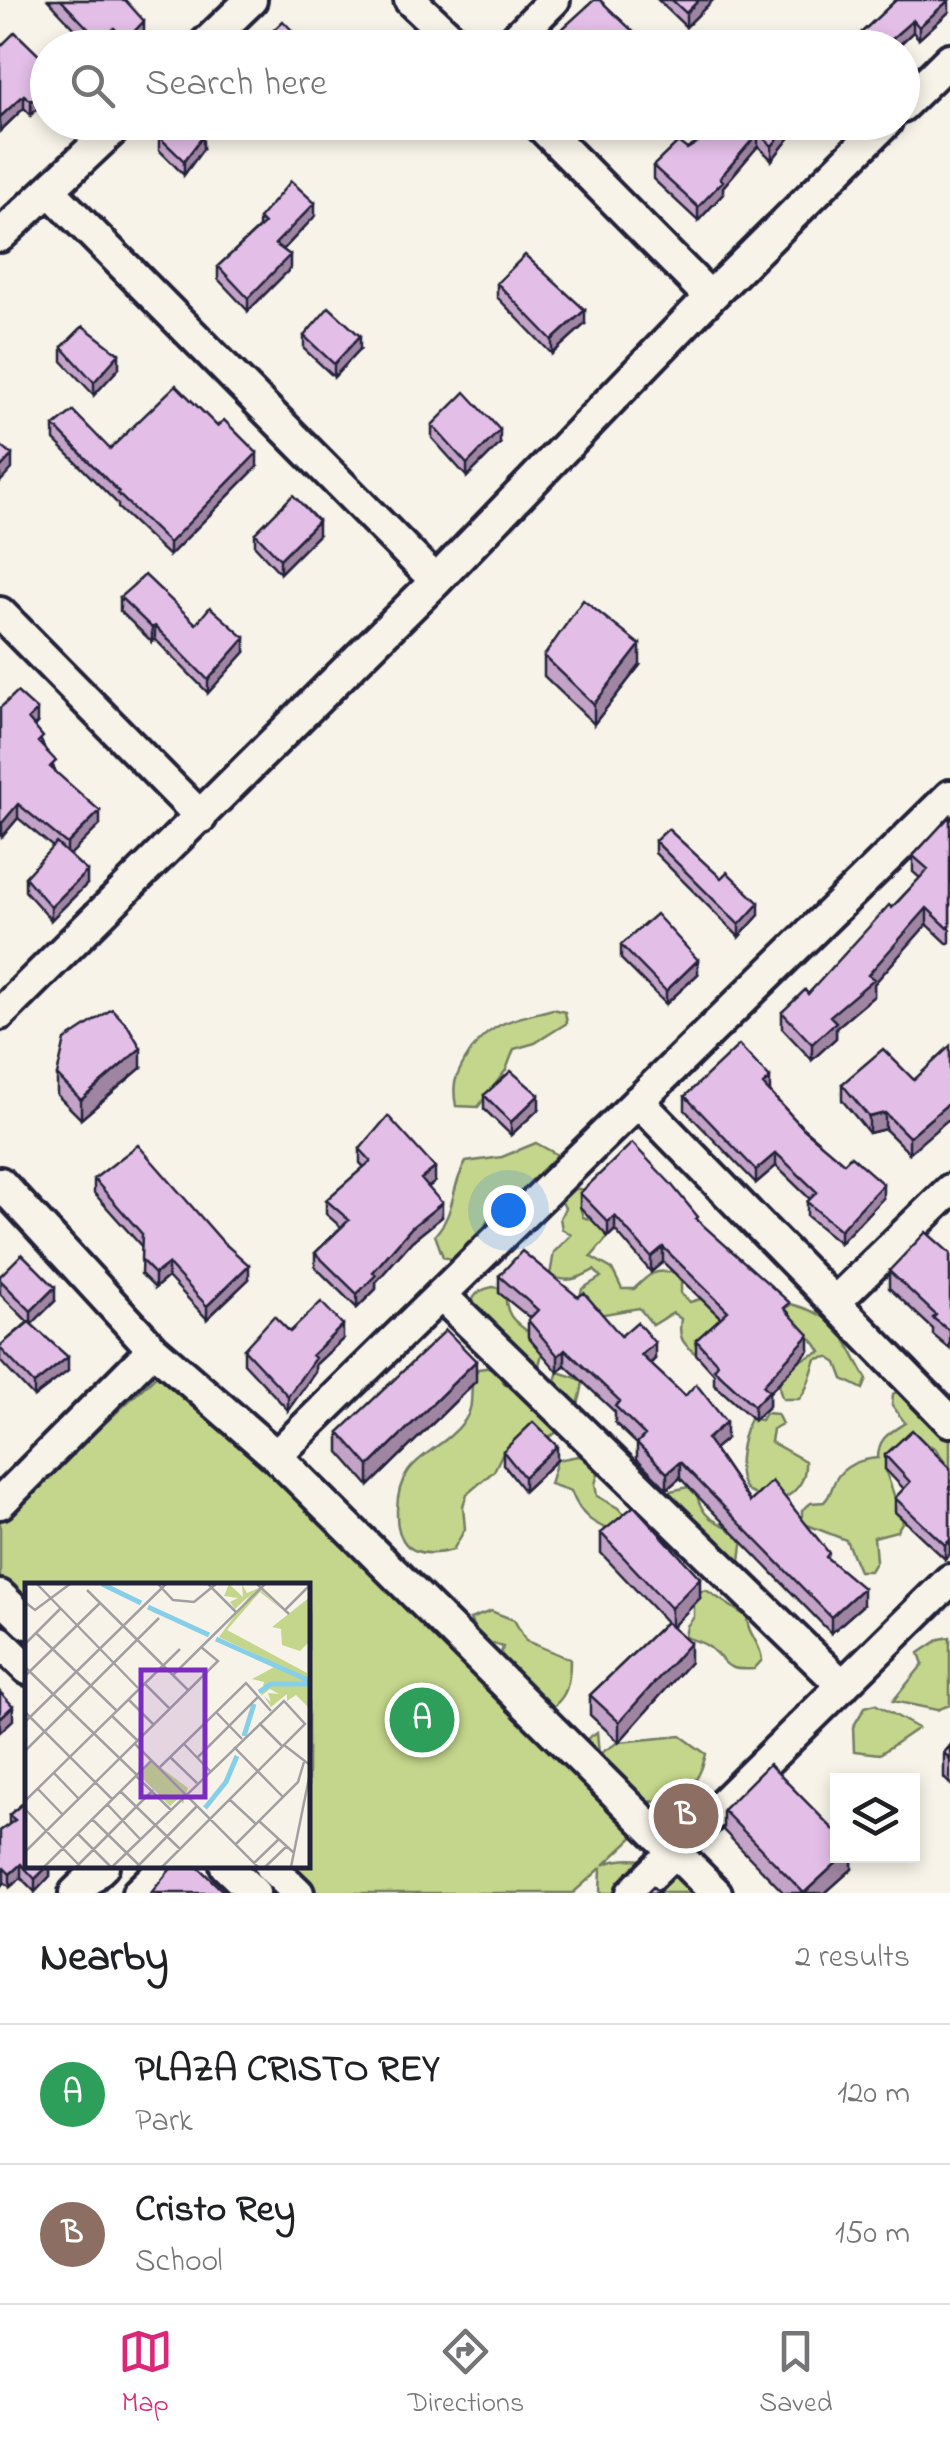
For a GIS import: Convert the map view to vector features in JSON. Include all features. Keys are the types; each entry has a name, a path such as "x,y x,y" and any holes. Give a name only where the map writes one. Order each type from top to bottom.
{"street":[{"path":"220,30 252,0"},
{"path":"410,0 442,30"},
{"path":"524,30 554,0"},
{"path":"920,88 950,59"},
{"path":"0,236 102,140"},
{"path":"554,140 710,297"},
{"path":"0,1014 436,581 868,140"},
{"path":"49,190 436,581"},
{"path":"0,613 201,817"},
{"path":"276,1456 950,796"},
{"path":"638,1101 950,1421"},
{"path":"0,1183 153,1348 276,1456 716,1893"},
{"path":"835,1302 950,1190"},
{"path":"441,1296 842,1686"},
{"path":"0,1503 153,1348"},
{"path":"632,1893 950,1580"},
{"path":"0,1596 25,1621"},
{"path":"0,1642 25,1666"},
{"path":"75,1893 101,1868"},
{"path":"138,1893 164,1868"},
{"path":"228,1868 254,1893"},
{"path":"272,1868 298,1893"}],"green space":[{"path":"553,1009 565,1012 567,1023 535,1043 514,1049 506,1070 478,1107 456,1106 457,1077 483,1037 502,1024"},
{"path":"536,1143 556,1154 555,1179 548,1188 491,1211 478,1244 463,1262 443,1257 435,1235 447,1217 466,1162 502,1157"},
{"path":"568,1189 580,1189 590,1196 580,1207 583,1217 606,1225 608,1237 591,1257 612,1269 622,1289 634,1289 656,1272 675,1273 681,1281 681,1294 690,1302 707,1297 722,1311 719,1322 696,1354 682,1339 681,1319 673,1313 653,1325 639,1308 593,1316 579,1300 582,1289 601,1277 594,1270 572,1279 550,1275 554,1252 571,1235 562,1229 560,1218 565,1208 560,1198"},
{"path":"505,1289 512,1317 544,1346 538,1369 470,1321 474,1298 480,1291"},
{"path":"791,1304 822,1316 840,1331 867,1379 863,1389 843,1379 837,1363 828,1357 816,1359 799,1399 783,1399 783,1374 804,1358 821,1352 782,1312"},
{"path":"175,1358 496,1669 503,1647 480,1639 470,1619 491,1611 514,1620 526,1641 570,1659 564,1694 539,1719 577,1746 597,1732 599,1754 619,1742 681,1736 706,1754 698,1777 685,1792 666,1800 641,1802 644,1827 604,1865 624,1859 666,1864 690,1873 707,1893 665,1893 650,1884 640,1893 600,1893 601,1868 573,1893 308,1893 282,1868 310,1868 310,1583 25,1583 25,1611 0,1586 0,1521"},
{"path":"493,1367 505,1384 527,1399 550,1394 558,1372 583,1380 575,1412 568,1423 547,1437 504,1450 494,1471 467,1494 463,1506 465,1529 453,1550 419,1552 403,1540 397,1522 404,1477 465,1420 474,1375 478,1369"},
{"path":"903,1388 950,1430 950,1470 935,1448 924,1443 885,1469 903,1521 897,1531 874,1537 876,1561 870,1571 859,1571 846,1540 802,1523 802,1510 811,1503 824,1502 838,1475 848,1467 878,1458 882,1441 905,1423 892,1405 893,1394"},
{"path":"765,1413 777,1414 782,1424 773,1429 771,1442 805,1461 800,1483 783,1499 754,1495 741,1479 740,1457 747,1425 750,1418 761,1420"},
{"path":"578,1456 602,1461 595,1484 597,1496 618,1508 634,1526 620,1535 602,1527 584,1514 571,1491 550,1484 557,1460"},
{"path":"693,1486 705,1488 697,1496 705,1513 743,1537 740,1561 734,1571 692,1556 672,1534 666,1510 668,1495 670,1491"},
{"path":"706,1590 747,1617 762,1660 754,1669 731,1667 707,1645 685,1637 694,1617 694,1593"},
{"path":"950,1637 950,1705 937,1710 893,1701 923,1664 919,1653"},
{"path":"875,1704 918,1728 880,1754 854,1751 853,1727 865,1707"}],"building":[{"path":"61,0 125,0 144,21 135,30 90,30"},
{"path":"594,0 600,0 632,30 561,30"},
{"path":"672,0 699,0 686,13"},
{"path":"896,0 949,0 919,27 913,20 902,30 864,30"},
{"path":"283,21 292,30 274,30"},
{"path":"15,32 30,47 30,100 24,95 0,117 0,47"},
{"path":"162,140 200,140 184,161"},
{"path":"702,140 752,140 720,178 723,181 698,207 653,166 678,142 687,149"},
{"path":"291,181 315,203 275,244 290,255 248,298 218,266 264,224 259,219"},
{"path":"525,255 585,310 552,340 497,283"},
{"path":"329,307 360,336 334,364 304,336"},
{"path":"83,326 119,354 94,382 62,347"},
{"path":"176,385 217,426 224,420 257,453 169,543 54,426 73,411 110,449"},
{"path":"465,392 500,430 467,464 432,425"},
{"path":"0,445 12,455 0,468"},
{"path":"293,495 318,521 280,559 255,533"},
{"path":"145,575 196,624 210,607 245,638 208,680 120,597"},
{"path":"583,600 640,645 594,704 544,656"},
{"path":"17,692 37,710 28,719 43,737 38,742 56,761 50,767 100,811 67,844 18,804 0,822 0,708"},
{"path":"950,816 950,926 927,908 868,975 874,979 830,1016 836,1022 812,1044 782,1012 805,990 808,994 889,905 892,908 928,869 913,856"},
{"path":"668,829 721,878 727,872 759,903 739,925 655,841"},
{"path":"56,843 87,871 51,907 25,877"},
{"path":"656,914 698,960 666,991 621,945"},
{"path":"112,1009 141,1048 81,1100 57,1075 65,1040"},
{"path":"739,1045 770,1078 763,1085 804,1129 844,1163 851,1156 883,1184 840,1230 807,1202 817,1192 776,1153 756,1170 685,1096"},
{"path":"950,1046 950,1102 909,1137 885,1113 869,1117 842,1084 883,1049 914,1080"},
{"path":"511,1071 539,1095 511,1122 484,1095"},
{"path":"388,1116 435,1168 421,1179 442,1203 412,1227 357,1294 315,1253 349,1220 326,1200 371,1161 360,1149"},
{"path":"632,1143 671,1184 696,1219 790,1303 784,1308 809,1335 763,1385 769,1391 754,1406 714,1369 718,1364 696,1340 728,1311 663,1247 651,1257 615,1216 608,1222 580,1193"},
{"path":"138,1145 223,1242 249,1265 207,1306 168,1264 155,1274 141,1260 142,1234 94,1179"},
{"path":"926,1232 950,1253 950,1331 889,1271"},
{"path":"522,1251 578,1297 584,1293 621,1336 637,1322 655,1343 641,1355 685,1396 696,1384 726,1422 707,1439 750,1502 772,1481 829,1553 826,1557 863,1588 831,1617 680,1462 667,1473 637,1443 645,1435 615,1406 620,1401 565,1349 558,1356 528,1320 538,1310 499,1276"},
{"path":"22,1254 55,1287 31,1311 0,1280"},
{"path":"321,1302 343,1325 312,1355 315,1358 288,1396 244,1349 274,1316 290,1332"},
{"path":"29,1322 68,1357 34,1384 0,1348"},
{"path":"446,1330 476,1361 369,1466 339,1432"},
{"path":"533,1422 557,1446 524,1477 503,1451"},
{"path":"912,1430 950,1468 950,1540 945,1545 895,1498 910,1482 885,1455"},
{"path":"634,1506 700,1578 671,1608 601,1533"},
{"path":"666,1622 690,1643 619,1722 590,1695"},
{"path":"0,1692 13,1706 0,1718"},
{"path":"769,1764 830,1826 830,1863 836,1863 804,1893 723,1810"},
{"path":"25,1802 25,1868 46,1868 35,1879 21,1864 10,1874 4,1868 0,1873 0,1831 15,1820 9,1815"},
{"path":"171,1868 199,1868 225,1893 151,1893"}],"place":[{"name":"PLAZA CRISTO REY","path":"422,1720"},
{"name":"Cristo Rey","path":"686,1816"}]}
